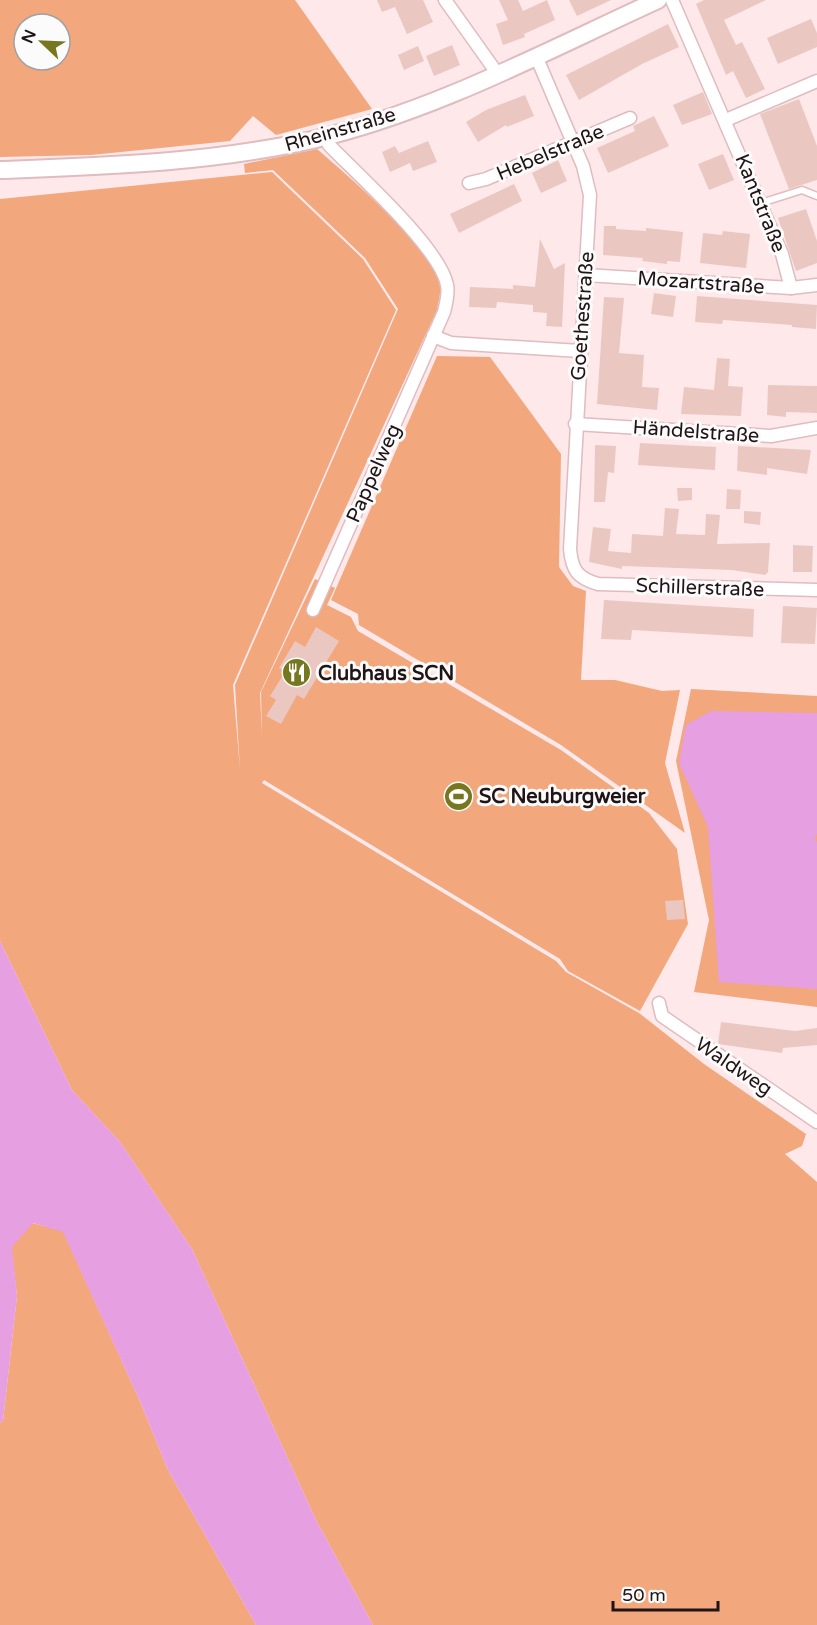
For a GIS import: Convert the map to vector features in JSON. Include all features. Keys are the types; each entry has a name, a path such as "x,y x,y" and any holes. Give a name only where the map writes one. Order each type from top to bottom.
{"main road":[{"name":"Rheinstraße","path":"0,170 199,159 288,145 325,136 427,103 658,0"}],"street":[{"path":"445,0 497,73"},
{"name":"Kantstraße","path":"672,0 761,202 782,254 791,288"},
{"name":"Goethestraße","path":"536,56 583,166 590,195 575,424 570,549 572,567 584,580"},
{"path":"726,120 817,81"},
{"name":"Hebelstraße","path":"469,183 486,179 630,118"},
{"name":"Pappelweg","path":"313,610 444,312 448,286 442,269 426,246 329,145 325,136"},
{"name":"Mozartstraße","path":"586,275 791,288 817,285"},
{"path":"433,336 451,343 580,351"},
{"name":"Händelstraße","path":"575,424 771,436 817,428"},
{"name":"Schillerstraße","path":"584,580 598,584 817,590"},
{"name":"Waldweg","path":"659,1003 662,1016 817,1122"}],"lane":[{"path":"761,202 802,190 817,196"}],"shaded area":[{"path":"0,0 295,0 372,109 276,135 253,116 230,141 91,155 0,157"},
{"path":"317,149 368,194 408,235 435,272 440,292 437,310 260,693 262,736 261,692 315,579 335,588 327,605 351,617 358,631 561,750 649,813 677,849 688,924 640,1011 568,971 560,959 264,780 262,783 556,961 566,972 639,1013 704,1064 806,1134 802,1146 785,1154 817,1182 817,1625 373,1625 316,1520 192,1249 120,1142 72,1090 0,941 0,199 272,172 363,259 396,310 233,685 240,770 235,685 398,309 365,258 273,170 245,173 244,164"},
{"path":"437,356 490,357 561,454 559,567 573,586 586,591 581,680 615,680 662,691 680,690 665,763 685,833 561,745 359,625 358,614 331,600"},
{"path":"691,689 817,696 817,1007 694,992 709,920 676,761"},
{"path":"711,711 817,713 817,834 814,838 817,842 817,989 719,982 708,827 679,763 686,725"},
{"path":"0,941 72,1090 120,1142 192,1249 316,1520 373,1625 256,1625 168,1470 139,1399 63,1232 33,1223 12,1247 17,1296 3,1421 0,1423"},
{"path":"32,1223 63,1231 139,1399 168,1470 256,1625 0,1625 0,1423 3,1421 17,1296 11,1247"}],"building":[{"path":"377,0 423,0 433,22 407,34 395,7 382,12"},
{"path":"499,0 518,0 523,11 547,0 555,20 524,34 525,37 503,45 496,24 508,20"},
{"path":"569,0 611,0 577,16"},
{"path":"704,0 766,0 724,20 736,45 742,42 765,89 746,98 733,71 726,75 696,4"},
{"path":"811,19 817,33 817,47 778,64 767,38"},
{"path":"668,24 679,47 642,64 579,100 566,75"},
{"path":"452,45 460,65 434,76 426,56"},
{"path":"418,46 424,61 404,70 398,55"},
{"path":"703,92 712,114 682,125 673,105"},
{"path":"525,95 534,116 507,127 506,125 478,142 466,122 486,110"},
{"path":"799,99 817,146 817,180 789,189 760,114"},
{"path":"654,116 669,146 608,173 597,148 635,131 633,126"},
{"path":"428,141 437,162 413,171 410,163 390,172 382,152 395,146 399,153"},
{"path":"723,154 734,180 709,190 698,164"},
{"path":"558,160 567,181 541,193 532,173"},
{"path":"514,184 522,201 459,233 450,214"},
{"path":"806,209 817,241 817,263 796,271 778,218"},
{"path":"604,226 616,226 616,229 646,231 646,228 683,232 680,262 667,261 667,264 642,261 643,258 603,255"},
{"path":"723,231 750,234 746,268 700,263 703,233 722,235"},
{"path":"540,239 554,269 565,263 562,327 546,326 547,313 533,312 533,305 497,302 496,308 469,307 470,287 513,289 513,285 535,287"},
{"path":"654,293 676,296 673,317 651,314"},
{"path":"697,296 817,305 816,329 723,320 722,324 695,322"},
{"path":"604,297 624,298 619,353 644,355 642,387 659,388 657,410 597,404"},
{"path":"717,358 730,359 728,386 743,387 741,416 681,414 684,387 714,390"},
{"path":"768,385 817,386 817,413 786,412 786,417 767,415"},
{"path":"640,443 716,447 715,470 638,465"},
{"path":"595,445 616,446 614,473 608,472 605,502 594,502"},
{"path":"738,446 811,450 807,474 767,468 767,475 737,471"},
{"path":"677,488 692,488 692,500 678,501"},
{"path":"727,489 741,490 740,509 726,509"},
{"path":"665,508 679,509 676,534 705,535 706,514 720,515 717,544 770,543 768,572 765,575 732,570 622,566 622,569 589,562 593,527 611,529 608,551 631,553 632,534 663,536"},
{"path":"744,511 761,512 760,525 744,523"},
{"path":"793,545 813,546 812,572 793,572"},
{"path":"604,600 754,609 753,637 632,630 631,640 601,639"},
{"path":"783,606 817,608 815,644 781,643"},
{"path":"316,627 339,641 304,699 297,695 281,724 266,716 276,700 270,696 285,672 279,668 295,641 305,647"},
{"path":"683,900 685,919 667,920 665,901"},
{"path":"721,1022 795,1031 817,1028 817,1045 783,1048 782,1053 718,1044"}],"place":[{"name":"Clubhaus SCN","path":"297,673"},
{"name":"SC Neuburgweier","path":"458,796"}]}
